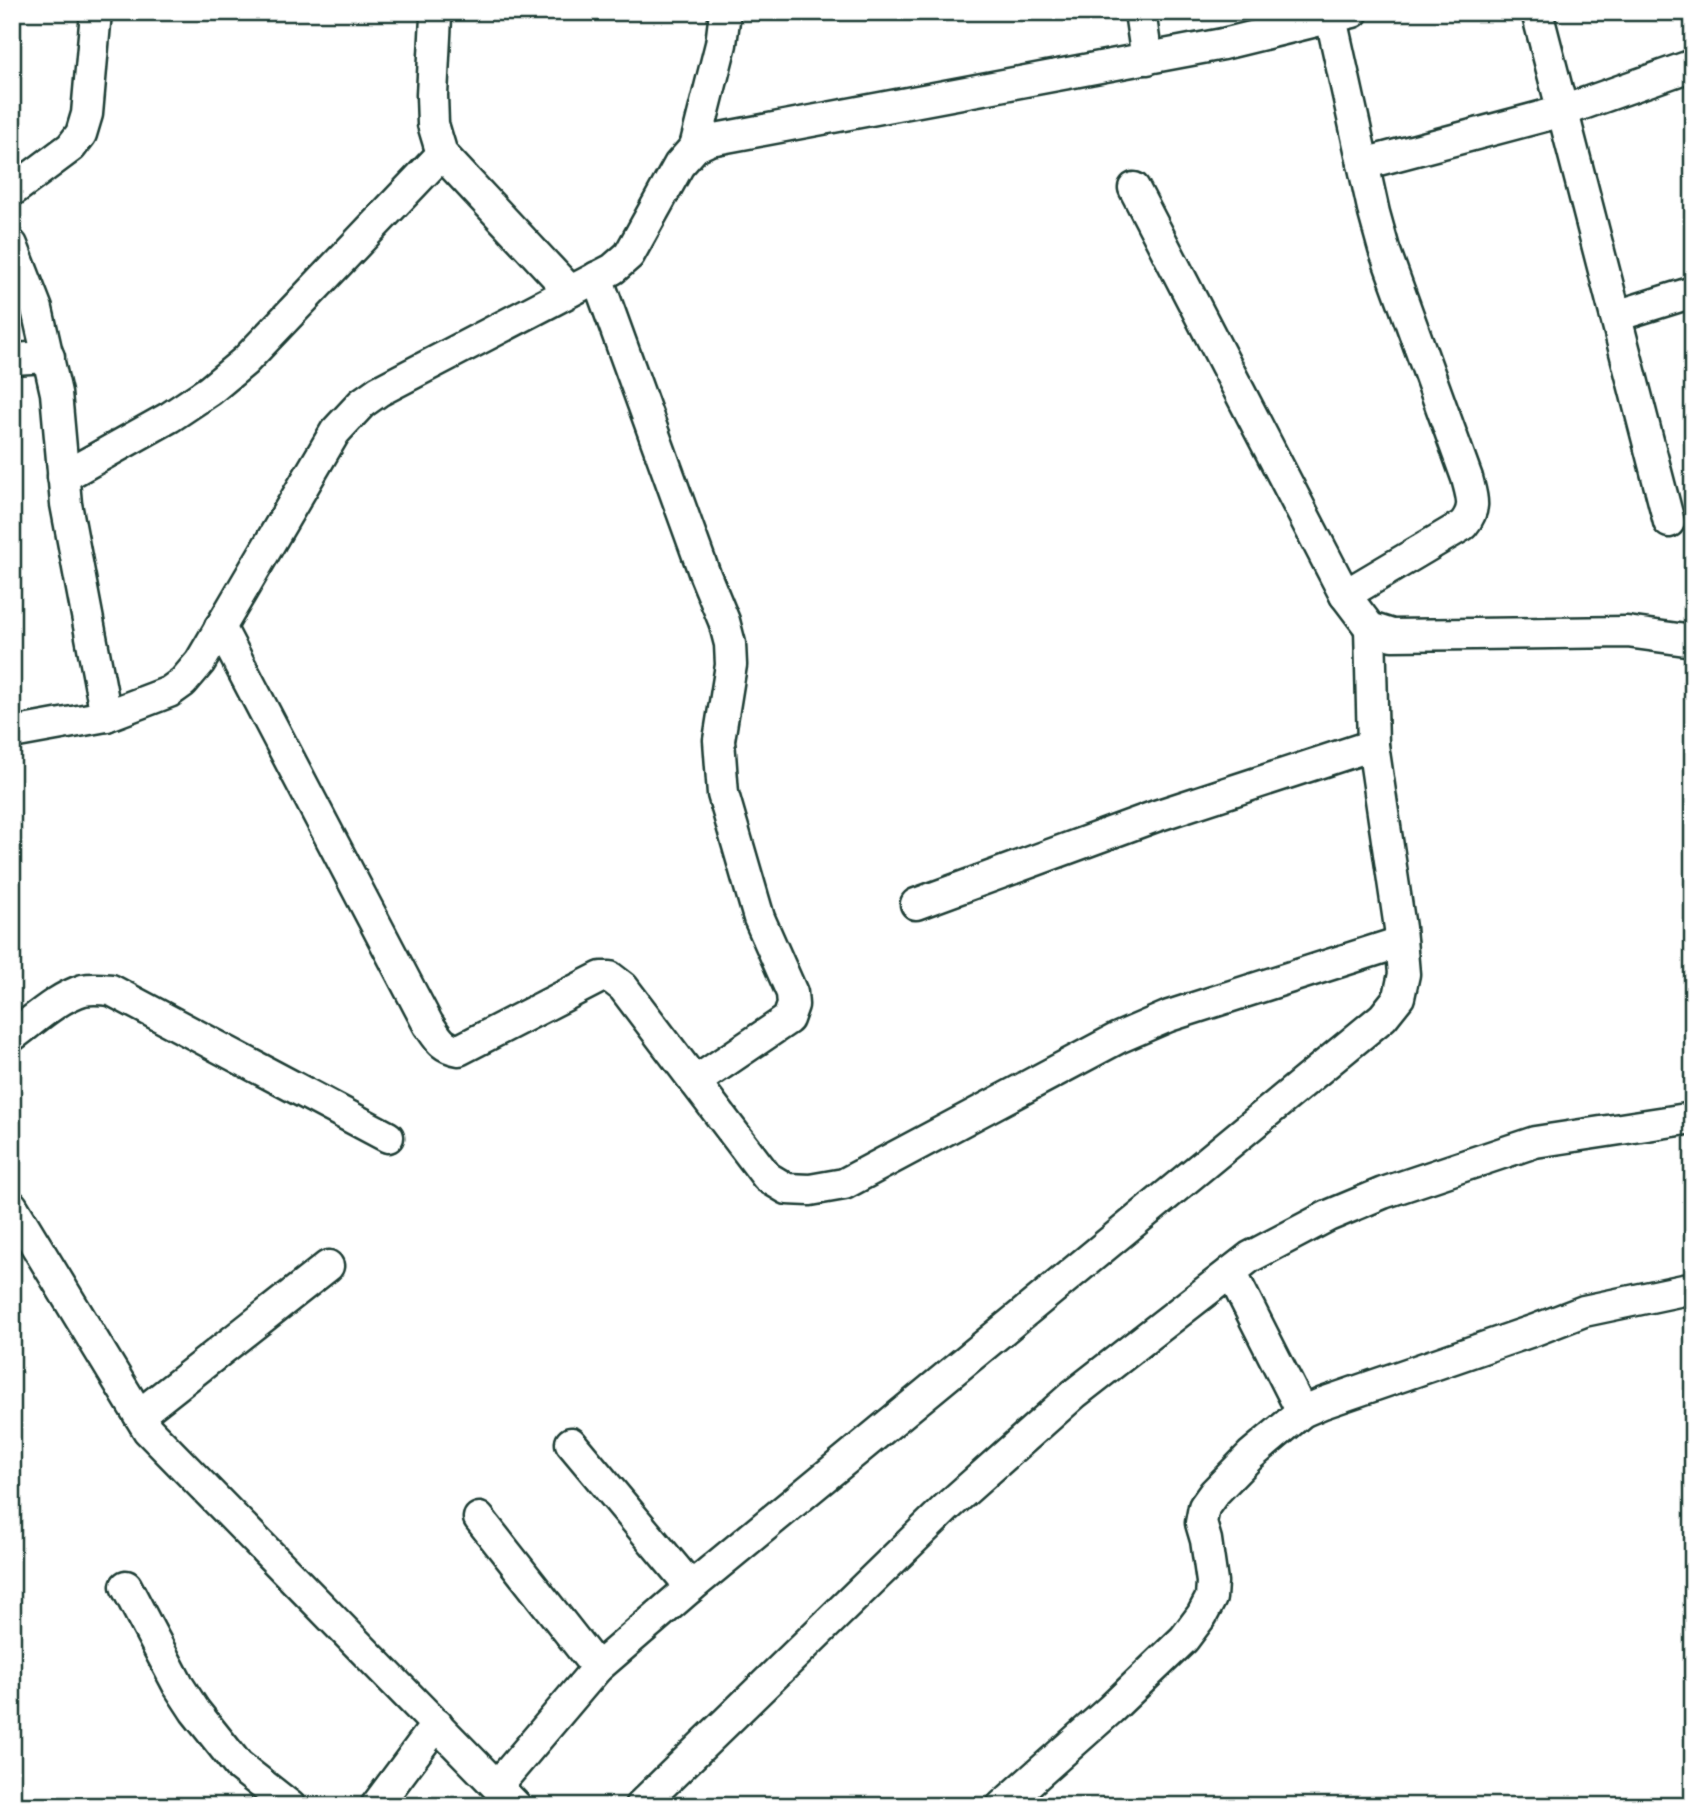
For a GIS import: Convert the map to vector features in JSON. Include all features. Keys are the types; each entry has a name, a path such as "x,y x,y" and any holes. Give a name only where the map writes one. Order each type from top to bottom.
{"street":[{"path":"12,191 71,147 81,134 87,114 96,12"},
{"path":"434,12 433,124 442,154 570,291"},
{"path":"695,147 725,12"},
{"path":"1140,12 1147,59"},
{"path":"1537,12 1670,522"},
{"path":"12,733 106,716 169,692 183,682 200,662 335,432 362,403 379,391 613,270 629,255 679,165 695,147 710,140 1223,44 1342,15 1363,163 1384,249 1473,499 1471,516 1463,525 1345,595"},
{"path":"1363,163 1563,111 1693,65"},
{"path":"63,477 170,417 209,391 245,361 442,154"},
{"path":"1133,188 1345,595 1370,628 1392,635 1627,632 1693,641"},
{"path":"12,245 37,309 49,357 56,393 66,504 106,716"},
{"path":"597,277 730,644 731,665 719,740 723,794 760,918 792,993 793,1005 788,1018 695,1082"},
{"path":"1616,316 1693,292"},
{"path":"12,359 49,357"},
{"path":"220,626 428,1024 440,1041 448,1048 459,1050 601,977 610,977 623,987 767,1177 787,1189 810,1190 844,1184 1130,1033 1169,1016 1401,942"},
{"path":"12,1206 148,1430 507,1796 597,1668 691,1587 1383,1017 1399,996 1404,974 1373,745 1370,628"},
{"path":"916,904 1156,816 1373,745"},
{"path":"12,1036 61,1001 83,990 111,990 388,1137"},
{"path":"640,1806 946,1508 1074,1394 1250,1257 1328,1216 1383,1193 1535,1142 1693,1118"},
{"path":"139,1415 328,1265"},
{"path":"1231,1272 1302,1412"},
{"path":"1019,1801 1184,1639 1202,1615 1211,1598 1212,1582 1202,1523 1204,1507 1213,1493 1251,1455 1302,1412 1584,1311 1693,1288"},
{"path":"571,1443 691,1587"},
{"path":"479,1518 597,1668"},
{"path":"126,1586 178,1685 202,1720 238,1765 290,1806"},
{"path":"376,1806 437,1724"}]}
